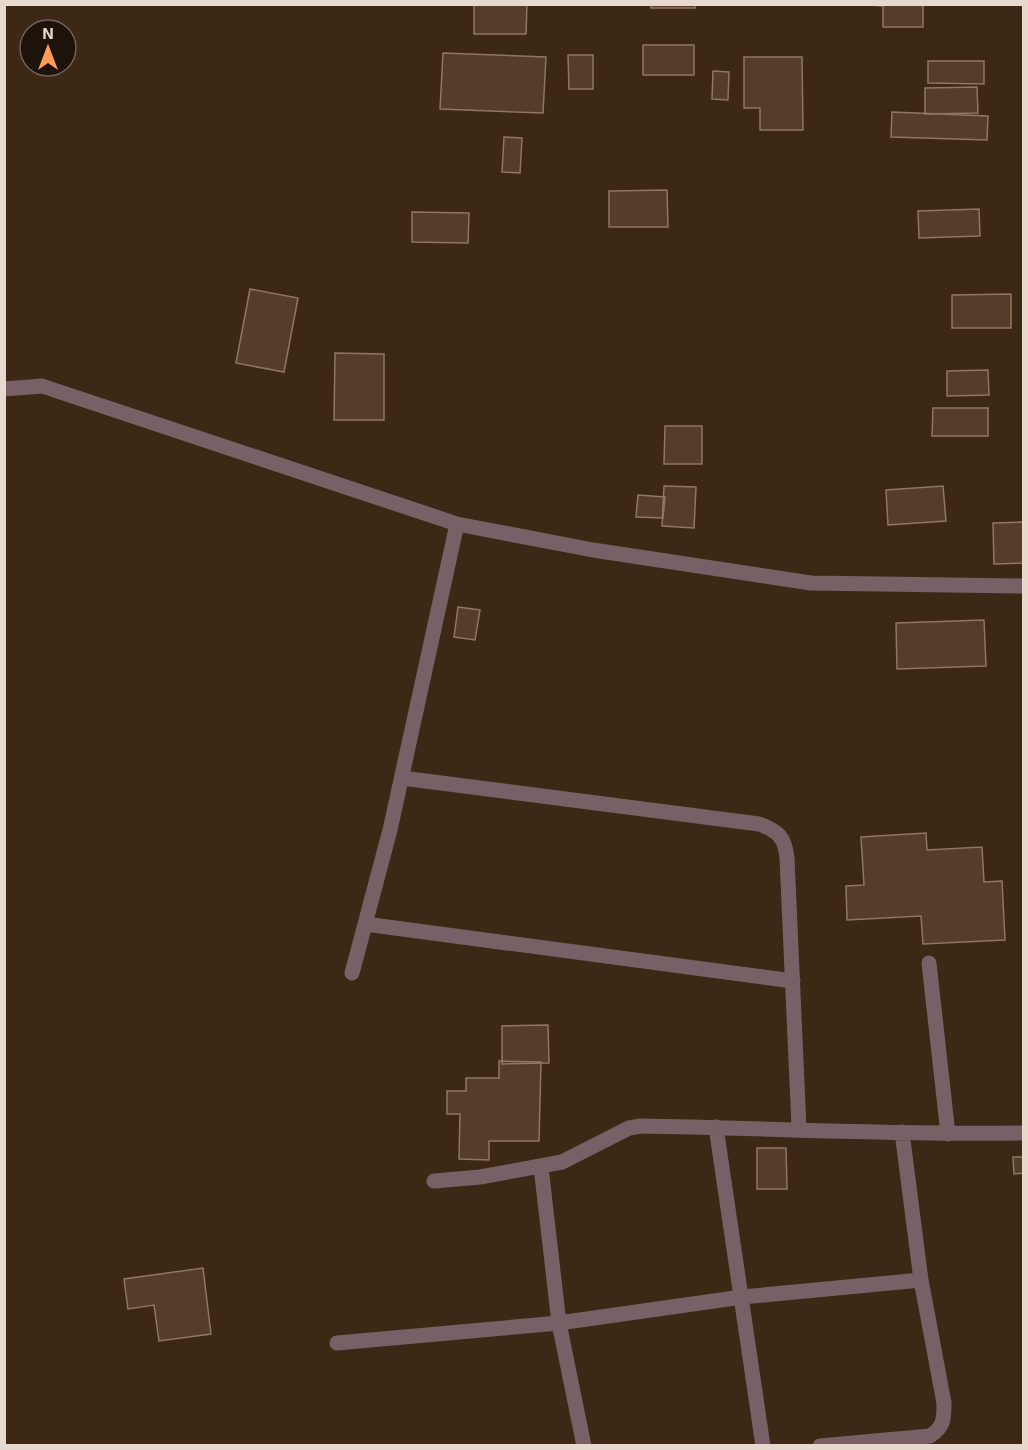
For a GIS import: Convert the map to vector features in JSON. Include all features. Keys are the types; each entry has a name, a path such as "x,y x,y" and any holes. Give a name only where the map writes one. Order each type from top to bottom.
{"street":[{"path":"4,389 42,386 458,524 592,550 812,583 1023,586"},
{"path":"352,974 390,830 458,524"},
{"path":"402,778 759,824 771,828 785,843 799,1128"},
{"path":"365,924 793,981"},
{"path":"928,963 948,1134"},
{"path":"434,1181 480,1177 562,1162 629,1128 641,1126 799,1128 948,1134 1023,1133"},
{"path":"716,1127 763,1446"},
{"path":"820,1446 930,1436 939,1430 944,1417 944,1403 921,1280 902,1132"},
{"path":"541,1167 559,1323 584,1446"},
{"path":"337,1343 559,1323 742,1297 921,1280"}],"building":[{"path":"474,4 527,4 526,34 474,34"},
{"path":"651,4 695,4 695,8 651,8"},
{"path":"859,4 923,4 923,27 883,27 883,6"},
{"path":"643,45 694,45 694,75 643,75"},
{"path":"443,53 546,57 543,113 440,109"},
{"path":"568,55 593,55 593,89 569,89"},
{"path":"744,57 802,57 803,130 760,130 760,108 744,108"},
{"path":"928,61 984,61 984,84 928,83"},
{"path":"713,71 729,72 728,100 712,99"},
{"path":"977,87 978,113 925,114 925,88"},
{"path":"892,112 988,116 987,140 891,137"},
{"path":"504,137 522,138 520,173 502,172"},
{"path":"667,190 668,227 609,227 609,191"},
{"path":"979,209 980,236 919,238 918,211"},
{"path":"412,212 469,213 468,243 412,242"},
{"path":"250,289 298,298 284,372 236,363"},
{"path":"1011,294 1011,328 952,328 952,295"},
{"path":"335,353 384,354 384,420 334,420"},
{"path":"988,370 989,395 947,396 947,371"},
{"path":"933,408 988,408 988,436 932,436"},
{"path":"665,426 702,426 702,464 664,464"},
{"path":"664,486 696,487 694,528 662,526"},
{"path":"943,486 946,521 888,525 886,490"},
{"path":"638,495 665,497 663,518 636,517"},
{"path":"1024,522 1024,563 994,564 993,523"},
{"path":"458,607 480,610 475,640 454,637"},
{"path":"984,620 986,666 897,669 896,623"},
{"path":"926,833 927,850 982,847 984,882 1002,881 1005,940 923,944 921,916 847,920 846,886 864,885 861,837"},
{"path":"548,1025 549,1063 502,1064 502,1026"},
{"path":"499,1061 541,1062 539,1141 489,1141 489,1160 459,1159 460,1114 447,1114 447,1091 466,1091 466,1078 499,1078"},
{"path":"757,1148 786,1148 787,1189 757,1189"},
{"path":"1013,1157 1024,1157 1024,1173 1014,1174"},
{"path":"203,1268 211,1334 159,1341 154,1305 128,1309 124,1279"}]}
